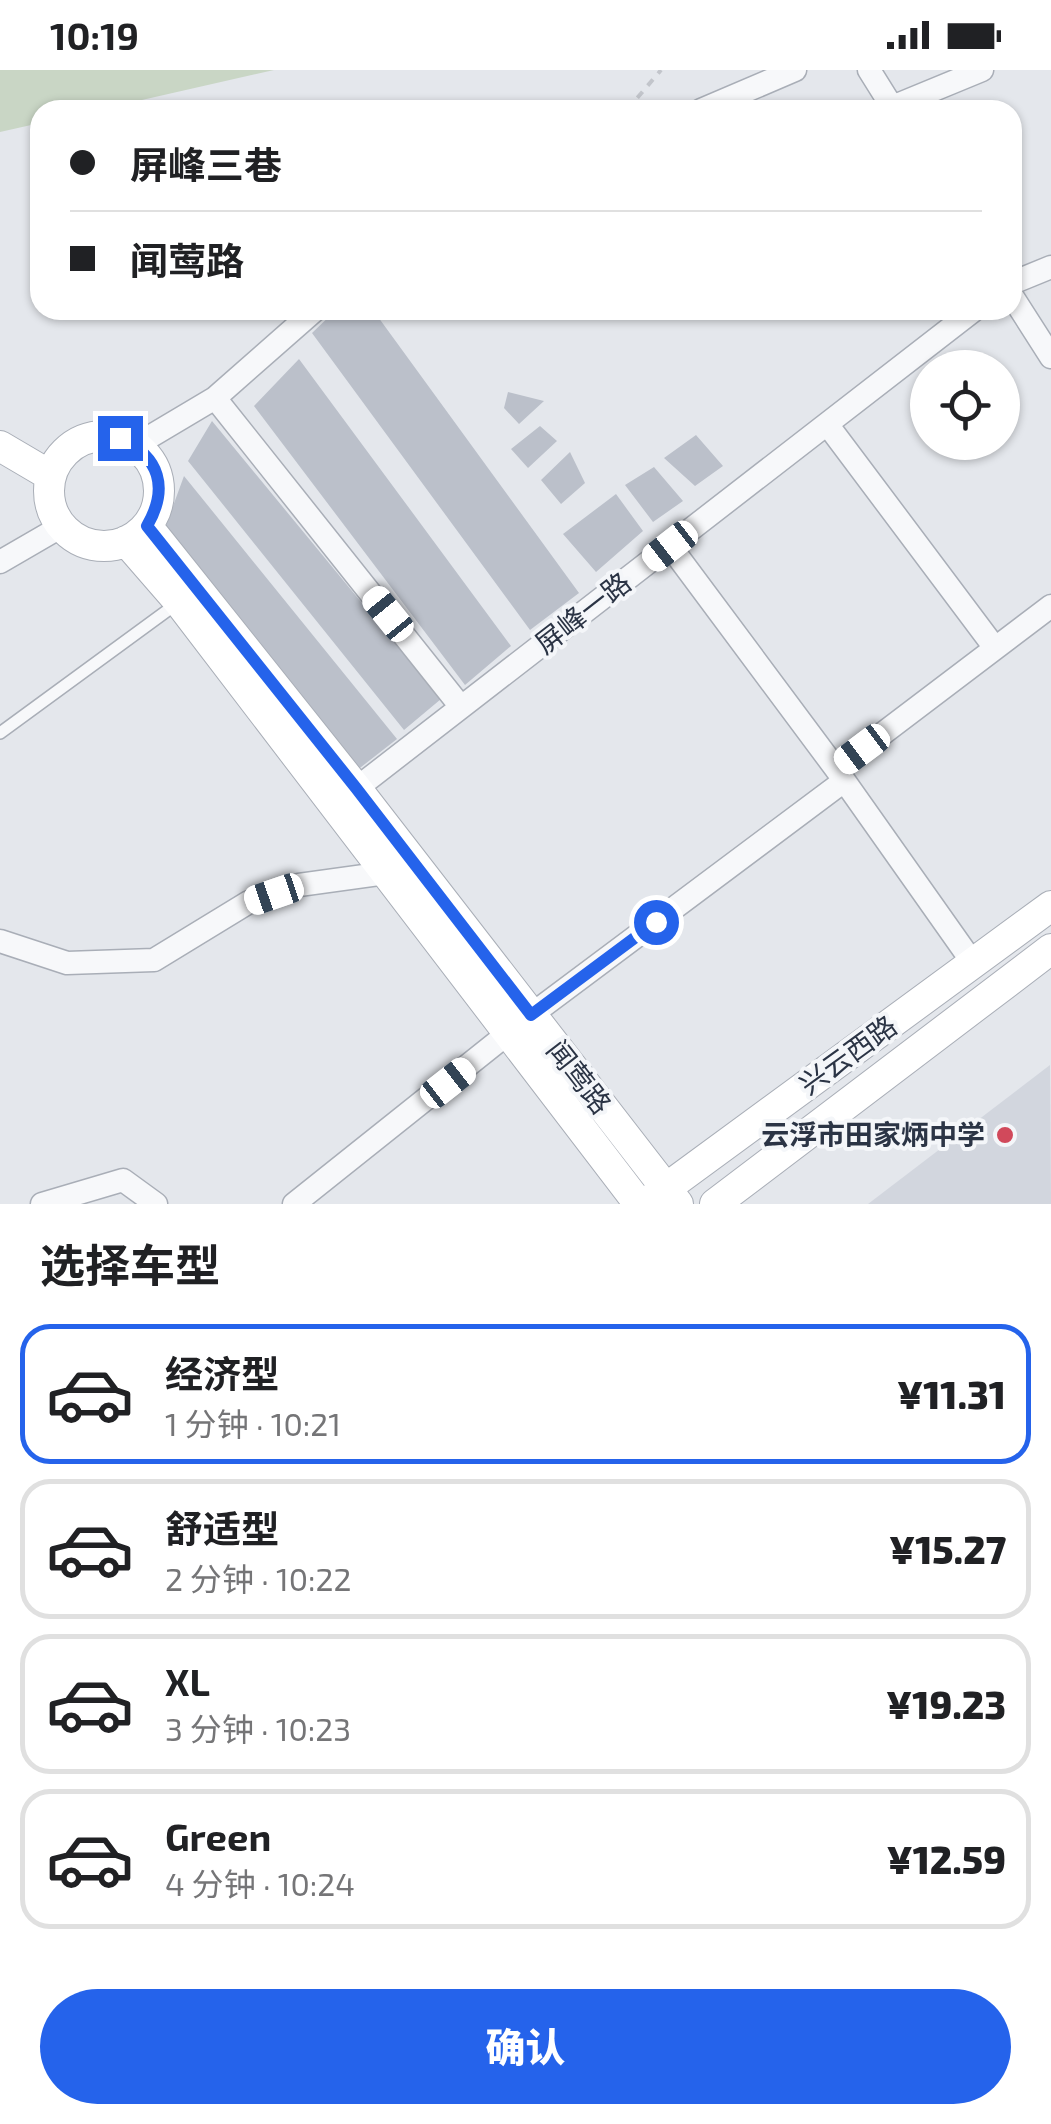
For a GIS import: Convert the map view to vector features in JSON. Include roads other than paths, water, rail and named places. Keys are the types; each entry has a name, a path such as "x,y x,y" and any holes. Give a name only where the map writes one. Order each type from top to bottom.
{"main road":[{"path":"103,435 136,445 157,474 160,492 156,510 136,534 109,546 75,538 62,526 50,503 50,483 58,460 86,438 103,435"},
{"path":"0,446 50,483"},
{"path":"0,462 50,483"},
{"name":"闻莺路","path":"136,534 179,602 345,797"},
{"name":"闻莺路","path":"136,534 657,1200"},
{"name":"兴云西路","path":"657,1200 1051,906"},
{"name":"兴云西路","path":"715,1204 1051,949"}],"street":[{"path":"724,100 795,70"},
{"path":"869,70 885,100"},
{"path":"911,100 982,70"},
{"path":"1022,279 1051,267"},
{"path":"1022,311 1051,356"},
{"path":"136,445 215,398 304,320"},
{"name":"屏峰一路","path":"345,797 961,320"},
{"path":"215,398 461,707"},
{"path":"827,424 996,648"},
{"path":"0,562 62,526"},
{"path":"670,546 973,963"},
{"path":"294,1204 1051,606"},
{"path":"0,940 67,963 154,960 249,902 300,885 398,866"},
{"path":"42,1204 123,1180 156,1204"}],"lane":[{"path":"0,734 179,602"}],"place":[{"name":"云浮市田家炳中学","path":"1005,1135"}]}
